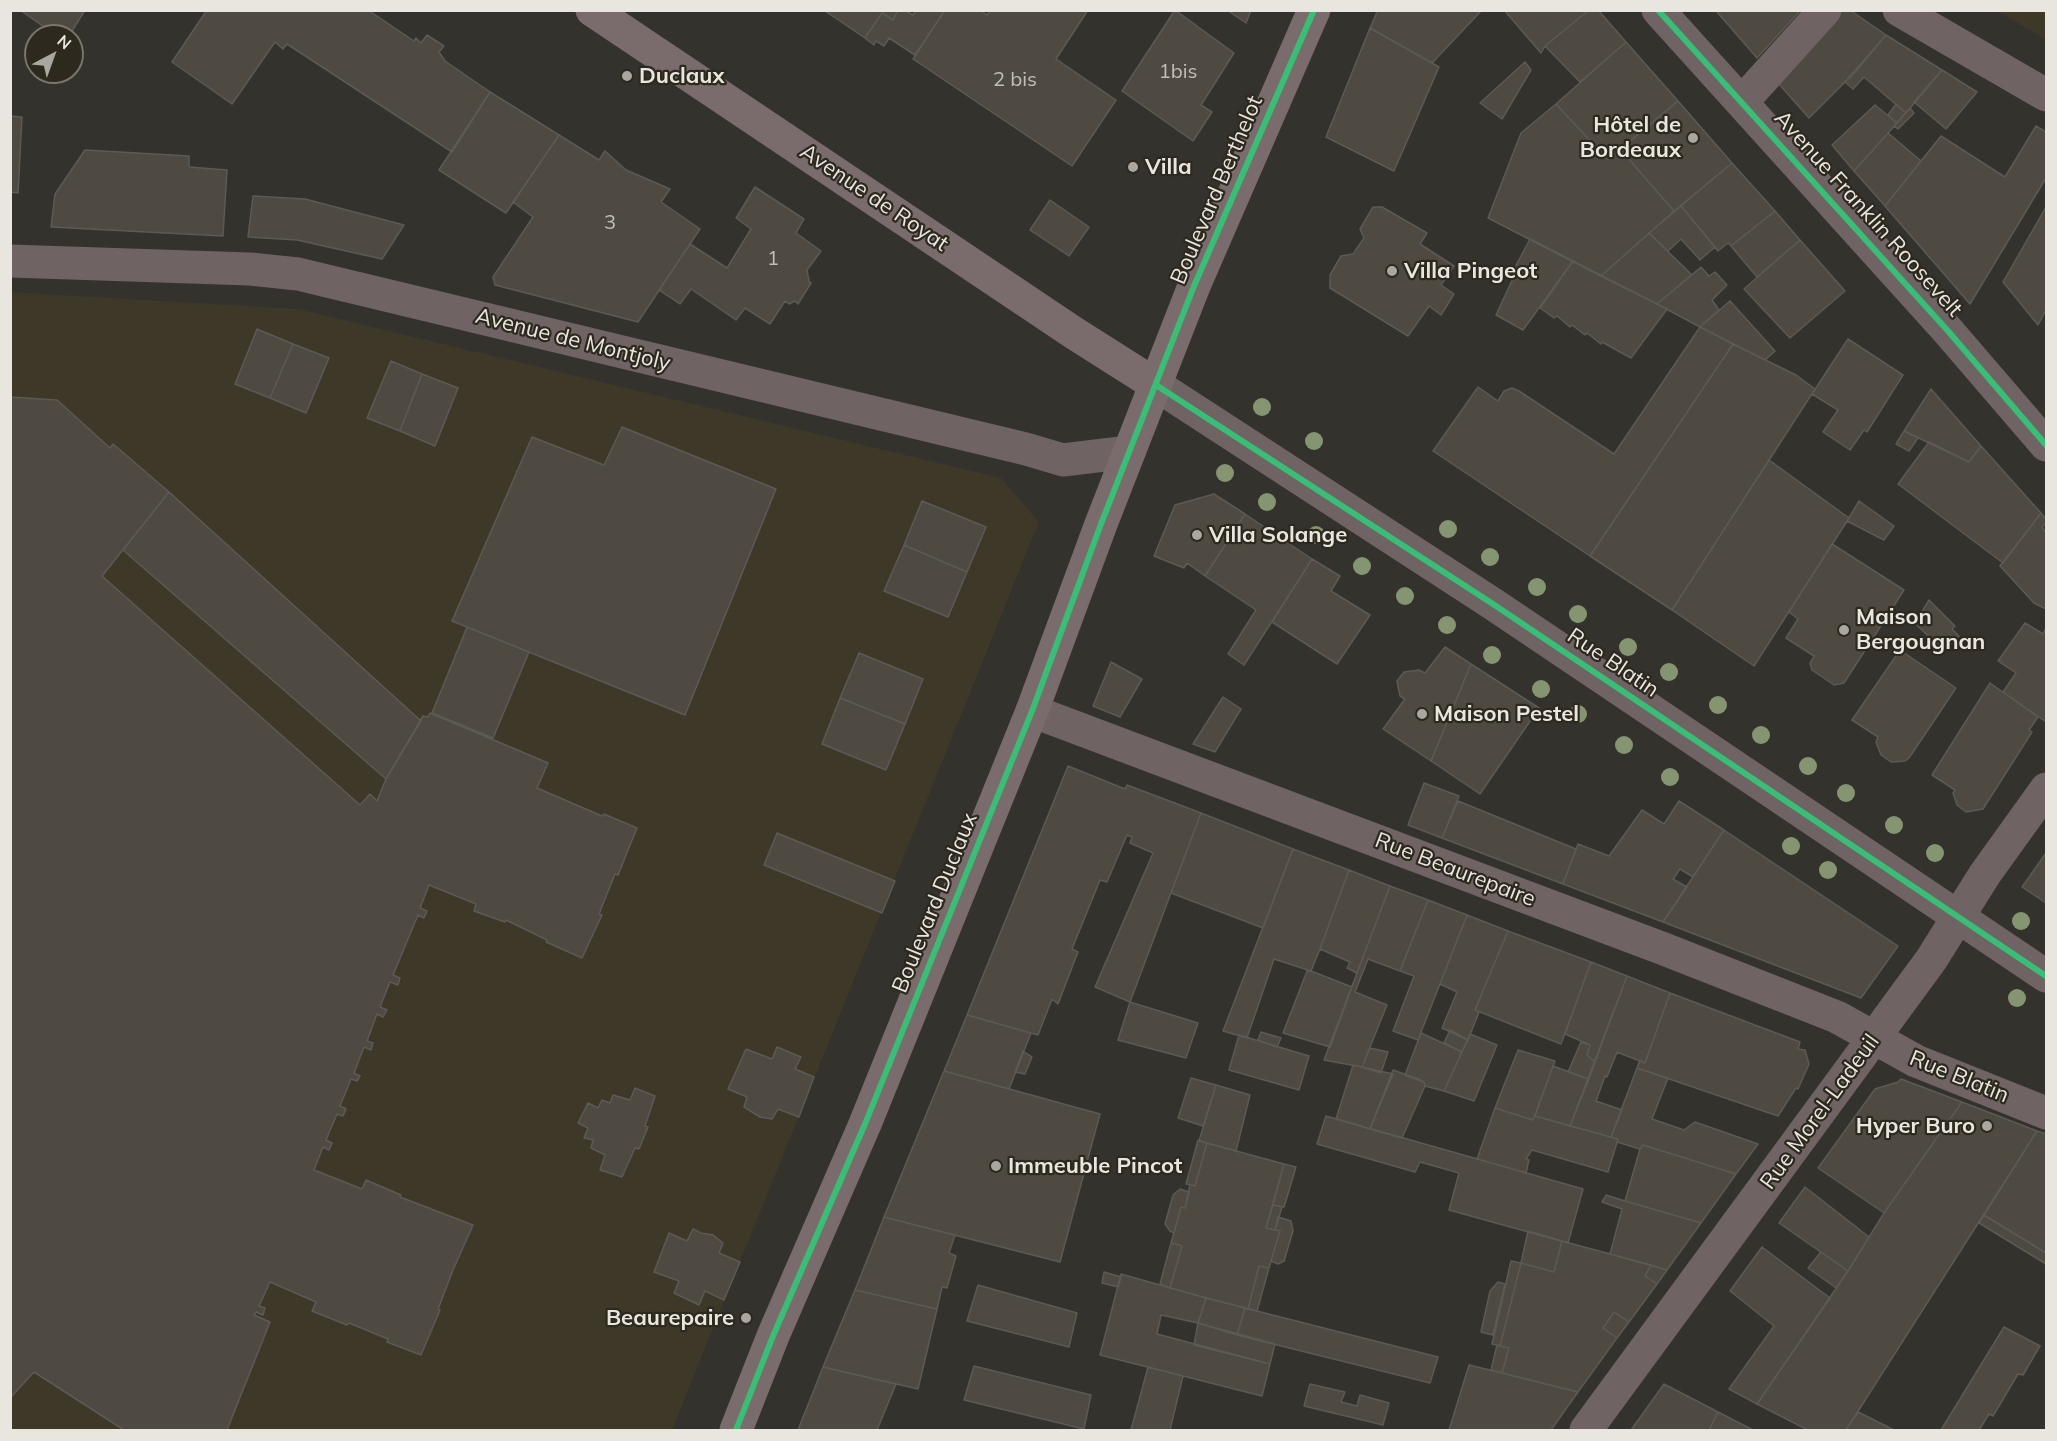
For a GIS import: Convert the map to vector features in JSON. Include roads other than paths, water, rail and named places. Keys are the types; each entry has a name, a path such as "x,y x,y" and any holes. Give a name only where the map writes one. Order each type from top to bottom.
{"main road":[{"name":"Avenue de Royat","path":"592,10 1074,333 1156,385"},
{"name":"Boulevard Berthelot","path":"1156,385 1194,286 1314,10"},
{"name":"Boulevard Duclaux","path":"736,1431 773,1336 869,1114 1032,711 1156,385"}],"street":[{"name":"Avenue Franklin Roosevelt","path":"1658,10 1948,331 2046,445"},
{"path":"1742,102 1825,10"},
{"path":"1899,10 2046,95"},
{"name":"Avenue de Montjoly","path":"10,261 250,269 298,274 1003,443 1063,460 1130,452"},
{"name":"Rue Blatin","path":"1156,385 1493,604 2046,976"},
{"name":"Rue Beaurepaire","path":"1032,711 1696,962 1837,1017 1873,1038"},
{"name":"Rue Morel-Ladeuil","path":"1586,1431 1931,960 1985,874 2046,789"},
{"name":"Rue Blatin","path":"1873,1038 1916,1061 2046,1113"}],"place":[{"name":"Duclaux","path":"627,76"},
{"name":"Hôtel de Bordeaux","path":"1693,138"},
{"name":"Villa","path":"1133,167"},
{"name":"Villa Pingeot","path":"1392,271"},
{"name":"Villa Solange","path":"1197,535"},
{"name":"Maison Bergougnan","path":"1844,630"},
{"name":"Maison Pestel","path":"1422,714"},
{"name":"Hyper Buro","path":"1987,1126"},
{"name":"Immeuble Pincot","path":"996,1166"},
{"name":"Beaurepaire","path":"746,1318"}]}
